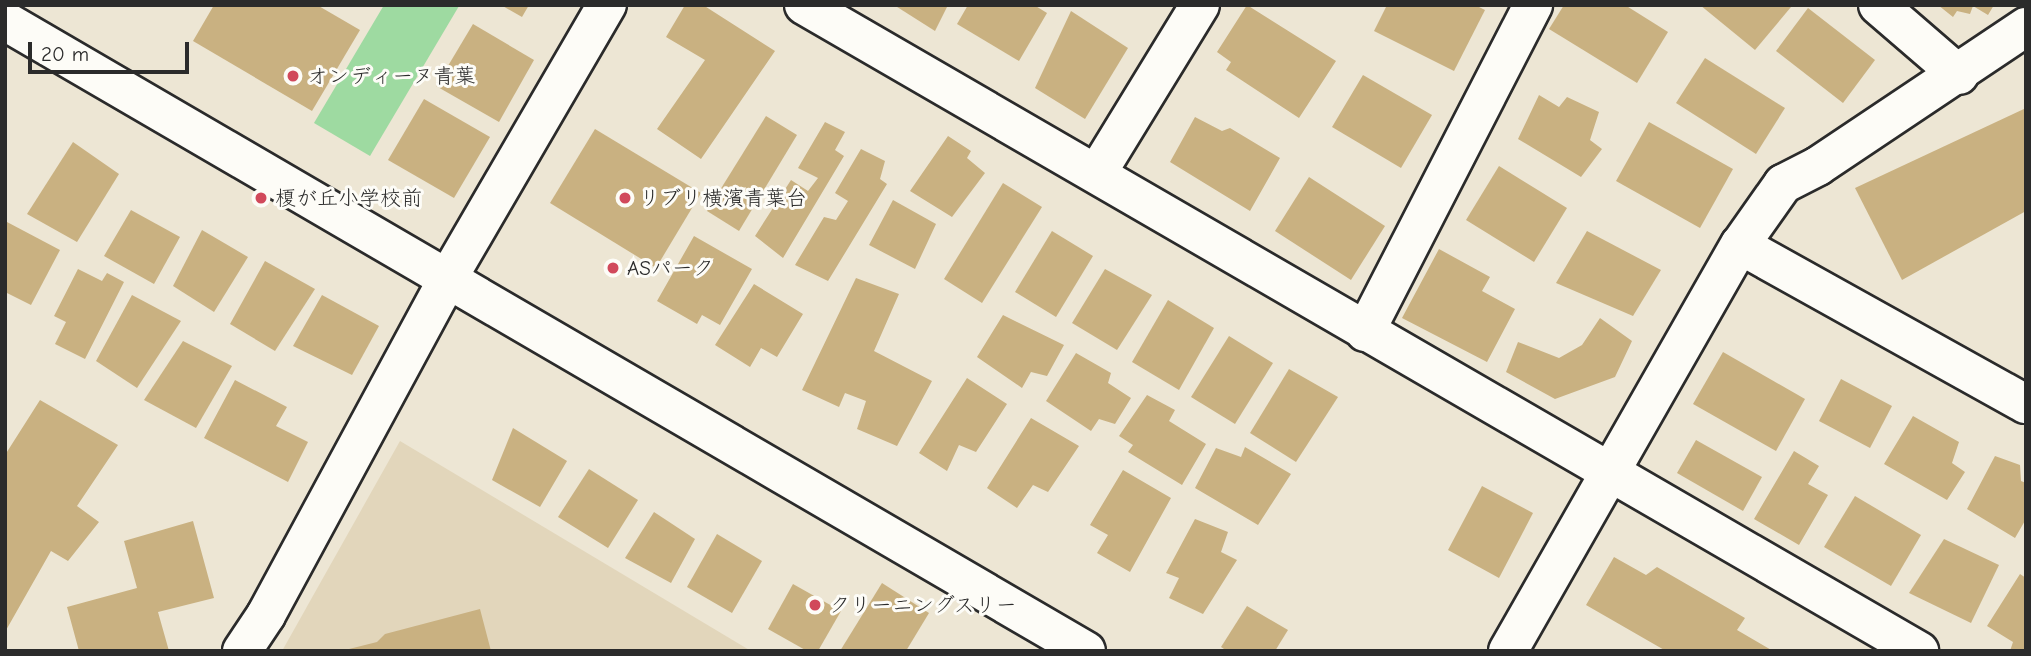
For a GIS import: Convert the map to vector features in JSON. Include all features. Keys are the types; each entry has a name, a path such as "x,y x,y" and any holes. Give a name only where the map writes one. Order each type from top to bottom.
{"street":[{"path":"242,651 266,615 449,276 607,5"},
{"path":"804,5 1097,173 1364,332 1919,651"},
{"path":"1097,173 1200,5"},
{"path":"1364,332 1533,5"},
{"path":"1878,5 1959,75"},
{"path":"5,21 449,276 1086,651"},
{"path":"1508,651 1740,245 1783,184 1818,166 1959,75 2026,27"},
{"path":"1740,245 2026,404"}],"shaded area":[{"path":"400,441 751,651 282,651"}],"green space":[{"path":"384,5 459,6 370,156 314,123"}],"building":[{"name":"オンディーヌ青葉","path":"214,5 317,5 360,30 312,111 193,41"},
{"path":"501,5 529,5 522,17"},
{"path":"685,5 703,5 775,51 701,159 657,129 705,60 666,37"},
{"path":"894,5 948,5 935,31"},
{"path":"968,5 1034,5 1047,13 1019,61 957,24"},
{"path":"1247,5 1336,61 1299,118 1226,70 1231,62 1217,52"},
{"path":"1387,5 1475,5 1485,10 1454,71 1374,31"},
{"path":"1564,5 1625,5 1668,32 1637,83 1549,29"},
{"path":"1700,5 1789,5 1791,7 1755,50"},
{"path":"1938,5 1994,5 1988,15 1973,6 1970,14 1957,11 1953,17"},
{"path":"1808,8 1875,60 1843,103 1776,51"},
{"path":"1071,11 1128,48 1085,119 1035,88"},
{"path":"473,24 534,60 499,122 436,86"},
{"path":"1705,58 1785,108 1756,154 1676,103"},
{"path":"1363,75 1432,115 1401,168 1332,127"},
{"path":"1539,95 1559,107 1567,97 1599,112 1590,140 1602,149 1581,177 1518,139"},
{"path":"424,99 490,137 454,198 388,160"},
{"path":"2026,108 2026,211 1902,280 1855,188"},
{"path":"766,116 797,135 739,231 707,211"},
{"path":"1195,117 1222,131 1230,128 1280,158 1250,211 1170,162"},
{"path":"825,122 845,132 835,150 844,156 783,258 755,236 791,180 808,191 818,178 798,168"},
{"path":"1649,122 1733,169 1700,228 1616,181"},
{"name":"リブリ横濱青葉台","path":"595,129 701,193 656,268 550,203"},
{"path":"948,136 971,151 967,158 985,173 952,217 910,191"},
{"path":"73,142 119,174 77,242 27,214"},
{"path":"861,149 885,161 880,179 887,184 828,281 795,265 824,217 836,220 848,201 835,193"},
{"path":"1499,166 1567,208 1534,262 1466,220"},
{"path":"1309,177 1385,226 1351,280 1275,231"},
{"path":"1003,183 1042,207 982,303 944,279"},
{"path":"893,200 936,224 915,269 869,245"},
{"path":"131,210 180,237 154,284 104,256"},
{"path":"7,222 60,250 31,305 5,292"},
{"path":"202,230 248,257 214,312 173,286"},
{"path":"1052,231 1093,256 1056,317 1015,292"},
{"path":"1587,231 1661,270 1633,316 1556,283"},
{"path":"694,236 752,269 720,325 702,315 697,324 657,301"},
{"path":"1439,249 1490,277 1482,291 1515,309 1487,362 1402,318"},
{"path":"265,261 315,289 275,351 230,324"},
{"path":"78,269 102,281 107,273 124,282 85,359 55,344 66,322 54,316"},
{"path":"1105,269 1152,295 1117,350 1072,323"},
{"path":"856,278 899,294 874,351 932,381 897,446 857,429 866,401 845,393 839,407 802,390"},
{"path":"754,284 803,314 777,357 761,348 750,367 715,345"},
{"path":"132,295 181,321 137,388 96,361"},
{"path":"322,295 379,326 352,375 293,346"},
{"path":"1168,300 1214,328 1179,390 1132,362"},
{"path":"1003,315 1064,345 1047,376 1031,372 1022,388 977,357"},
{"path":"1600,318 1632,341 1615,377 1555,399 1506,372 1518,342 1559,358 1582,345"},
{"path":"1229,336 1273,363 1235,424 1191,397"},
{"path":"183,341 232,366 196,428 144,400"},
{"path":"1723,352 1805,399 1776,451 1693,404"},
{"path":"1076,353 1111,373 1108,383 1131,398 1115,424 1099,419 1091,431 1046,401"},
{"path":"1289,369 1338,397 1296,462 1250,433"},
{"path":"967,378 1007,404 976,452 959,445 947,471 919,453"},
{"path":"1841,379 1892,406 1870,448 1819,421"},
{"path":"235,380 287,407 276,426 308,442 288,482 204,438"},
{"path":"1147,395 1175,410 1169,421 1206,444 1182,485 1128,452 1133,445 1119,436"},
{"path":"40,400 118,445 77,506 99,522 68,561 51,551 5,632 5,455"},
{"path":"1913,416 1959,442 1952,463 1965,472 1947,500 1884,464"},
{"path":"1031,418 1079,446 1048,492 1033,485 1017,508 987,488"},
{"path":"513,428 567,461 540,507 492,480"},
{"path":"1696,440 1762,477 1743,511 1677,473"},
{"path":"1245,447 1291,474 1258,525 1195,488 1216,448 1241,457"},
{"path":"1794,451 1819,466 1808,484 1828,495 1799,545 1754,519"},
{"path":"1995,456 2020,465 2021,481 2026,483 2026,519 2015,538 1967,509"},
{"path":"589,469 638,500 608,548 558,517"},
{"path":"1123,470 1171,498 1130,572 1097,553 1108,535 1090,525"},
{"path":"1482,486 1533,513 1499,578 1448,550"},
{"path":"1855,496 1921,535 1891,586 1824,547"},
{"path":"654,512 695,539 671,583 625,558"},
{"path":"1195,519 1228,532 1221,552 1237,560 1203,614 1169,598 1179,578 1166,573"},
{"path":"193,521 214,598 158,612 169,651 79,651 67,607 137,588 124,541"},
{"path":"717,534 762,561 732,613 687,587"},
{"path":"1944,539 1999,565 1971,623 1909,593"},
{"path":"1614,557 1646,575 1657,567 1745,618 1737,630 1773,651 1666,651 1586,605"},
{"path":"2020,574 2026,578 2026,651 2010,651 2013,642 1987,626"},
{"path":"882,583 929,613 906,651 840,651"},
{"path":"793,584 841,611 818,651 807,651 768,629"},
{"path":"1247,606 1288,630 1275,651 1227,651 1221,647"},
{"path":"480,609 491,651 341,651 377,642 385,634"}],"place":[{"name":"オンディーヌ青葉","path":"293,76"},
{"name":"榎が丘小学校前","path":"261,198"},
{"name":"リブリ横濱青葉台","path":"625,198"},
{"name":"ASパーク","path":"613,268"},
{"name":"クリーニングスリー","path":"815,605"}]}
